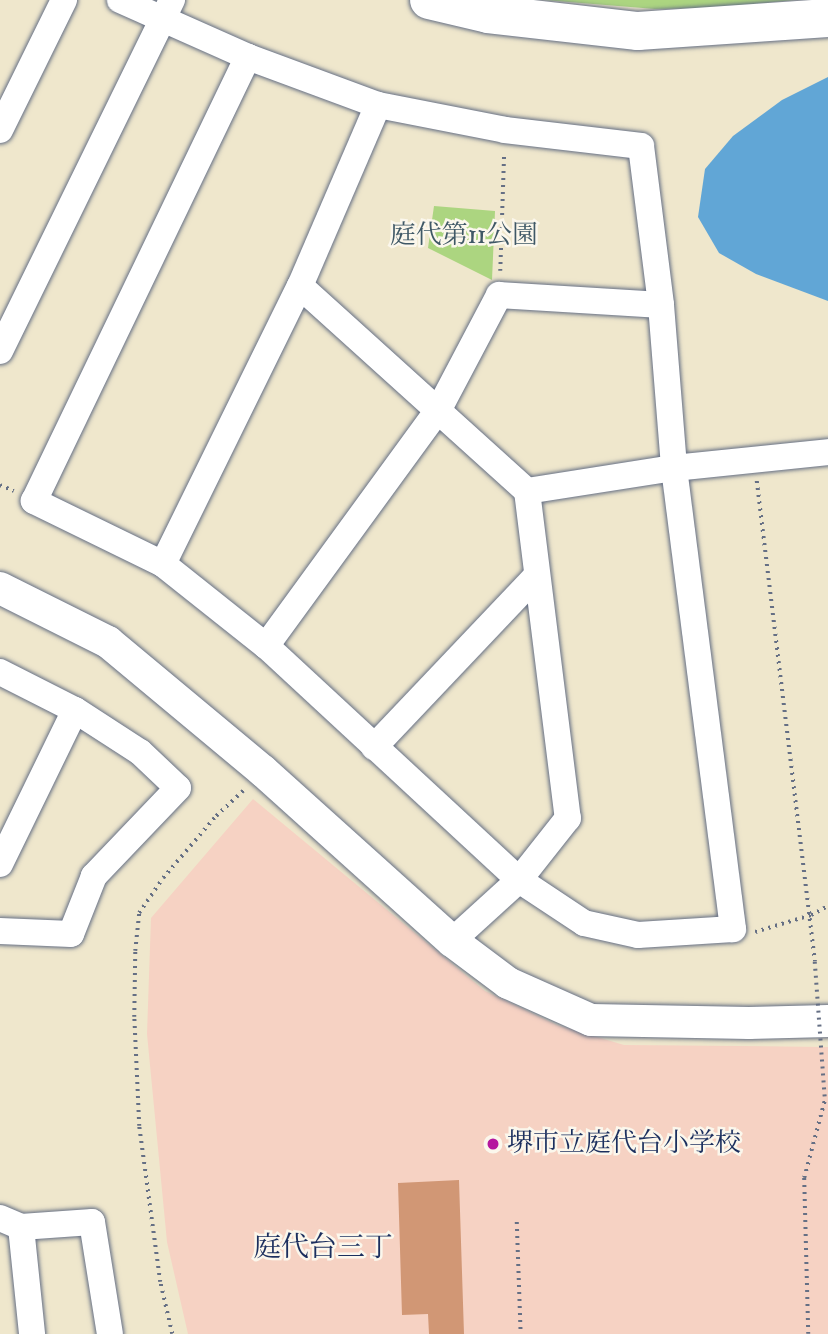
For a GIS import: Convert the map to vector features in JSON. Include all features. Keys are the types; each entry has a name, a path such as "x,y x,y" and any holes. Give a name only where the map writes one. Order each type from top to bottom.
{"main road":[{"path":"429,0 488,14 638,31 828,18"}],"street":[{"path":"0,130 64,0"},
{"path":"120,0 167,9 248,57 379,105 505,130 641,146 661,305 674,468 733,929 638,935 584,923 519,880 266,646 163,565 34,501 248,57"},
{"path":"0,351 167,9"},
{"path":"163,565 300,286 379,105"},
{"path":"300,286 527,491 568,818 519,880 452,941"},
{"path":"266,646 439,409 499,295 661,305"},
{"path":"527,491 674,468 828,452"},
{"path":"374,747 536,576"},
{"path":"0,588 108,642 263,771 452,941 508,983 591,1020 749,1023 828,1021"},
{"path":"0,672 75,710 140,751 178,788 94,876 71,933 0,931"},
{"path":"0,864 75,710"},
{"path":"32,1334 10,1223 92,1222 110,1334"}],"path":[{"path":"499,295 505,130"},
{"path":"755,459 811,915 825,1098 804,1178 808,1334"},
{"path":"172,1334 160,1282 139,1126 134,1017 135,951 139,913 163,878 216,816 263,771"},
{"path":"733,929 757,932 811,915 828,906"},
{"path":"517,1222 521,1334"}],"shaded area":[{"name":"堺市立庭代台小学校","path":"253,799 485,991 557,1025 624,1045 828,1047 828,1334 188,1334 167,1242 147,1034 151,918"}],"green space":[{"path":"544,0 795,0 711,8 655,9"},
{"name":"庭代第11公園","path":"434,206 495,211 492,280 428,248"}],"water":[{"path":"828,77 828,301 756,274 719,253 698,217 705,169 733,136 782,100"}],"building":[{"path":"459,1180 464,1334 429,1334 428,1314 402,1315 398,1183"}],"place":[{"name":"堺市立庭代台小学校","path":"493,1144"}],"district":[{"name":"庭代台三丁","path":"323,1248"}]}
